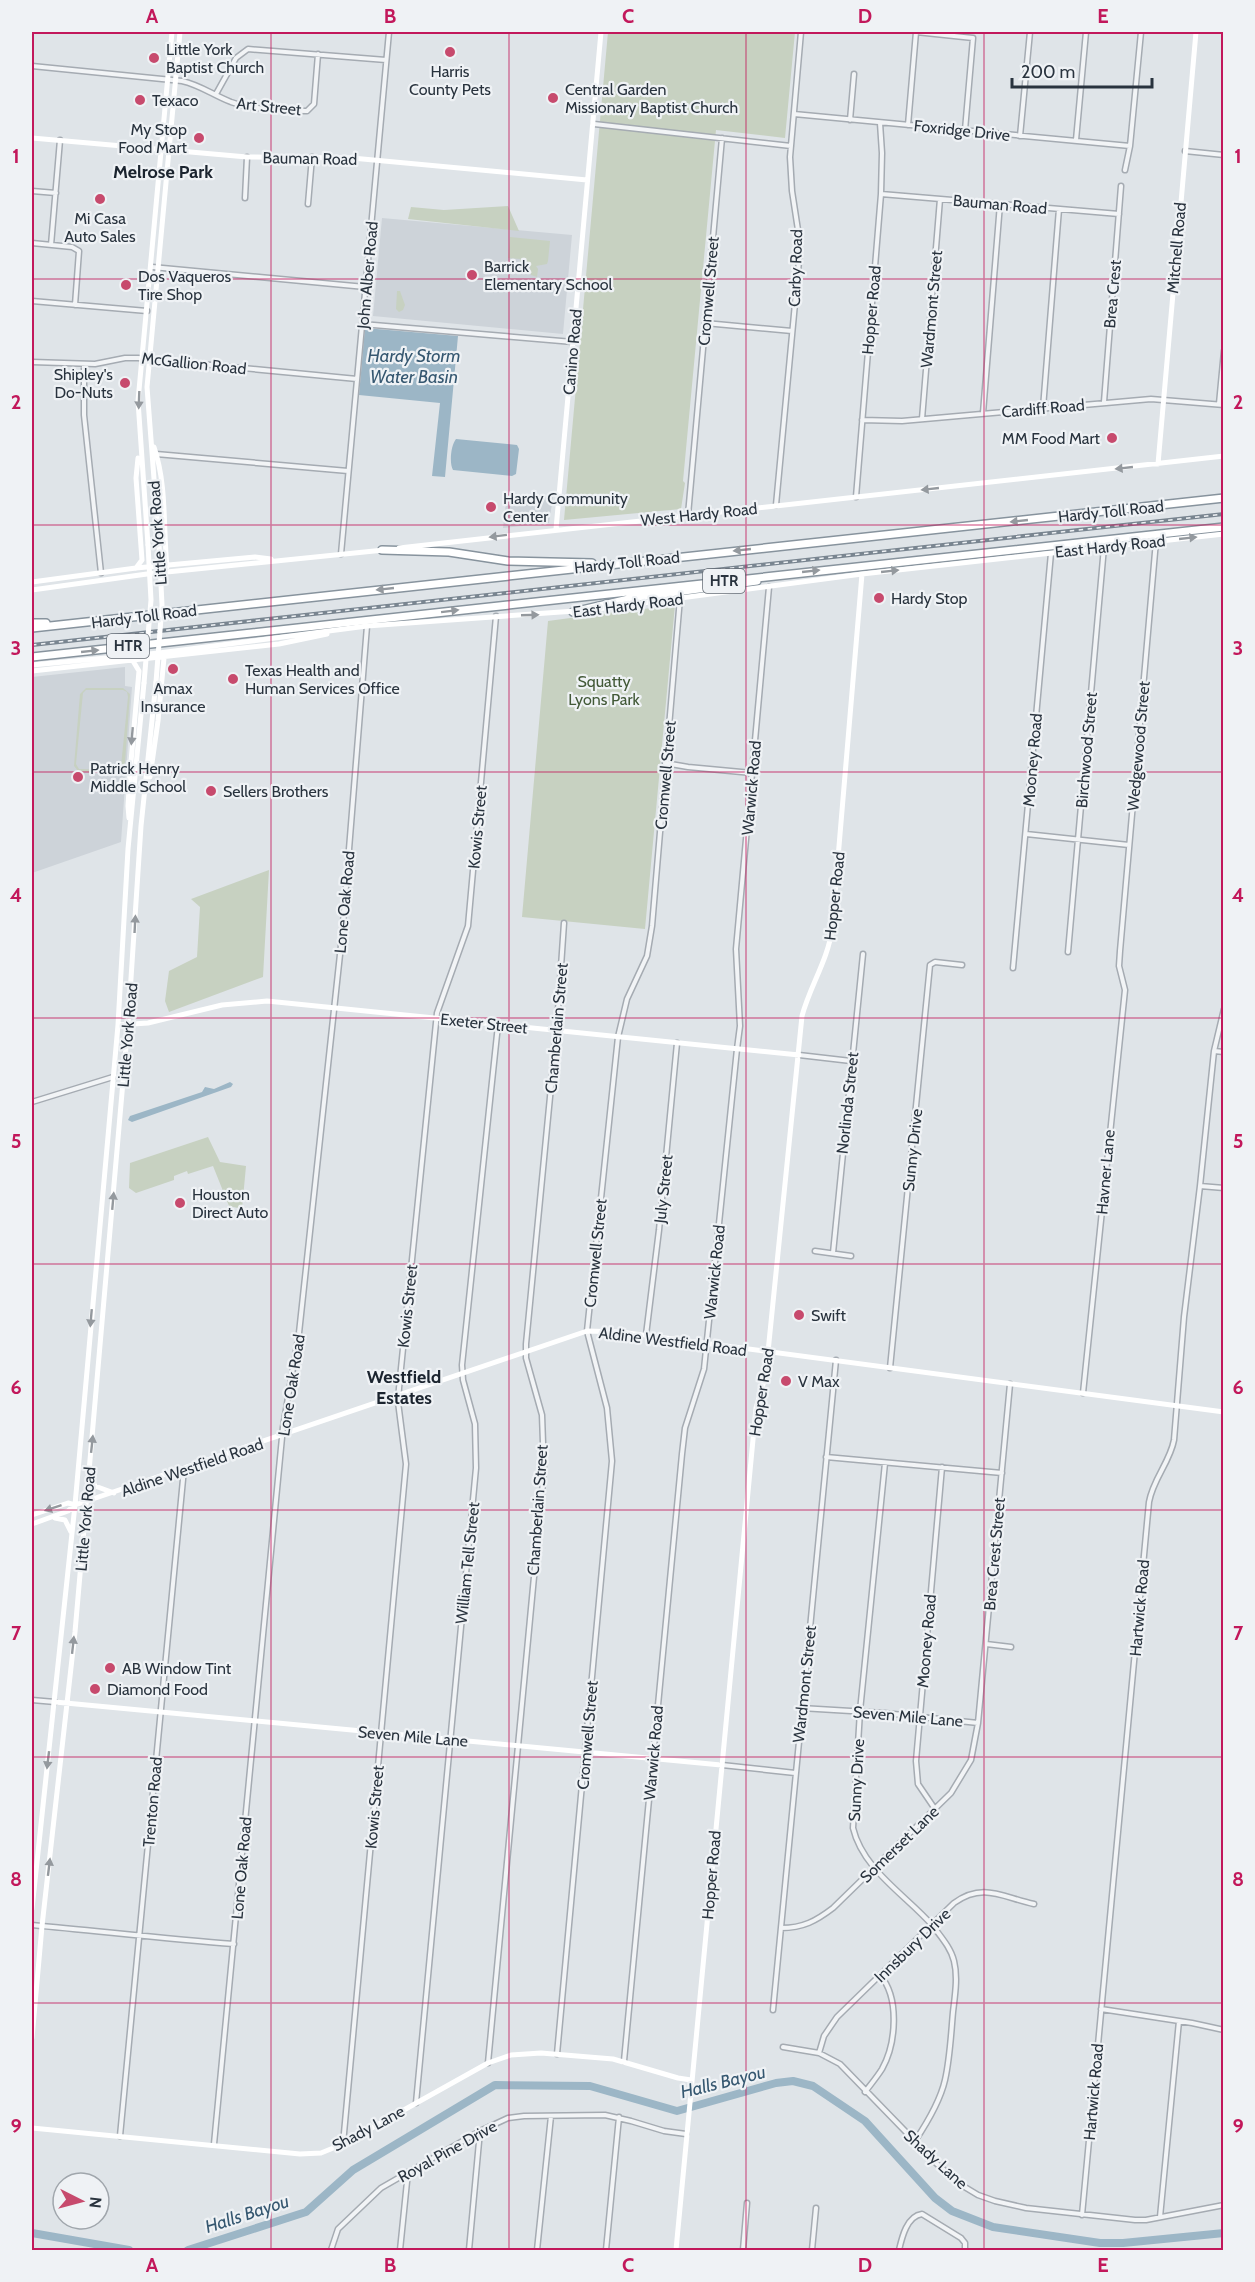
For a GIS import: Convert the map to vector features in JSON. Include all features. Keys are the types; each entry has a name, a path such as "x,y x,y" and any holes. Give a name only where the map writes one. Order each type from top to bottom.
{"highway":[{"name":"Hardy Toll Road","path":"32,628 1224,498"},
{"name":"Hardy Toll Road","path":"32,657 1224,527"},
{"path":"382,550 449,552 508,561 571,561 610,564"},
{"path":"573,612 633,598 751,583 783,574"},
{"path":"32,623 90,622"}],"main road":[{"name":"Little York Road","path":"32,1909 75,1505 118,1025 129,837 151,600 138,401 172,32"},
{"name":"Little York Road","path":"32,2038 86,1502 128,1024 141,826 159,652 162,605 161,572 147,387 180,32"},
{"name":"Canino Road","path":"556,529 601,32"},
{"name":"Mitchell Road","path":"1158,464 1196,32"},
{"name":"Bauman Road","path":"32,138 247,157 377,160 587,180"},
{"path":"151,438 163,489 167,567"},
{"path":"136,568 141,564 142,555 136,478 140,442"},
{"name":"West Hardy Road","path":"32,590 150,573 382,550 1224,456"},
{"name":"East Hardy Road","path":"32,665 146,654 366,626 496,615 573,612 862,574 1224,534"},
{"path":"142,555 146,559 155,560 162,557 165,548"},
{"path":"32,582 136,568 255,558 285,560"},
{"name":"Hopper Road","path":"676,2250 756,1408 764,1381 768,1352 802,1017 807,996 820,972 830,944 832,929 862,574"},
{"path":"32,671 300,641 366,626"},
{"path":"141,826 154,756 164,658"},
{"path":"130,826 128,806 139,670 133,661"},
{"path":"138,677 143,671 151,669 160,671 163,676"},
{"path":"129,837 140,838"},
{"path":"121,955 133,956"},
{"name":"Exeter Street","path":"118,1025 148,1023 237,1003 267,1001 799,1055"},
{"path":"97,1260 108,1260"},
{"name":"Aldine Westfield Road","path":"32,1524 68,1511 75,1505 116,1493 587,1331 620,1332 836,1359 1224,1412"},
{"path":"89,1469 91,1481 95,1486 116,1493"},
{"name":"Aldine Westfield Road","path":"32,1515 68,1503 75,1505"},
{"path":"50,1517 65,1520 71,1533"},
{"name":"Seven Mile Lane","path":"55,1702 721,1765"},
{"name":"Shady Lane","path":"32,2128 300,2154 321,2153 343,2144 488,2063 511,2055 540,2053 624,2061 691,2080"}],"street":[{"name":"John Alber Road","path":"341,554 389,32"},
{"name":"Carby Road","path":"776,506 799,261 798,230 790,173 801,32"},
{"path":"908,125 916,32 973,38 965,130"},
{"path":"1020,136 1030,32"},
{"path":"1076,140 1086,32"},
{"path":"1125,170 1130,146 1141,32"},
{"path":"216,94 236,58 244,50 253,48 386,60"},
{"name":"Art Street","path":"32,66 176,80 193,83 243,105 310,110 314,104 318,54"},
{"path":"850,120 854,74"},
{"name":"Foxridge Drive","path":"794,114 1130,146"},
{"name":"Hopper Road","path":"856,497 881,194 880,123"},
{"path":"594,124 791,146"},
{"name":"Cromwell Street","path":"688,515 722,138"},
{"path":"51,245 60,140"},
{"path":"1184,151 1224,155"},
{"path":"245,198 247,157"},
{"path":"308,204 312,157"},
{"name":"Brea Crest","path":"1104,402 1121,186"},
{"path":"32,191 56,193"},
{"name":"Bauman Road","path":"881,194 1119,214"},
{"name":"Wardmont Street","path":"922,419 940,199"},
{"path":"983,413 1000,204"},
{"path":"1043,408 1059,209"},
{"path":"32,243 79,251 75,305"},
{"path":"152,267 365,287"},
{"path":"32,301 147,311"},
{"path":"705,323 792,331"},
{"path":"362,324 573,342"},
{"path":"1221,405 1224,351"},
{"name":"McGallion Road","path":"32,362 84,365 125,358 142,358 357,379"},
{"path":"84,365 84,415 101,573"},
{"name":"Cardiff Road","path":"862,420 902,421 1104,402 1163,400 1221,405"},
{"path":"156,454 348,471"},
{"name":"Wedgewood Street","path":"1120,951 1156,542"},
{"name":"Birchwood Street","path":"1068,952 1104,548"},
{"name":"Mooney Road","path":"1013,968 1051,553"},
{"name":"Warwick Road","path":"624,2061 682,1454 685,1428 704,1369 740,1026 736,949 769,587"},
{"name":"Cromwell Street","path":"556,2054 612,1461 607,1408 587,1331 618,1037 627,999 647,956 652,926 680,598"},
{"name":"Kowis Street","path":"343,2144 406,1464 398,1396 436,1018 468,926 496,615"},
{"name":"Lone Oak Road","path":"214,2145 282,1436 300,1333 345,903 366,626"},
{"path":"665,763 752,773"},
{"path":"1026,834 1129,845"},
{"name":"Chamberlain Street","path":"488,2063 543,1471 542,1415 526,1351 557,1030 564,923"},
{"name":"Havner Lane","path":"1083,1393 1125,990 1119,966 1120,951"},
{"name":"Norlinda Street","path":"833,1253 863,954"},
{"name":"Sunny Drive","path":"890,1368 930,965 935,962 962,965"},
{"name":"Hartwick Road","path":"1082,2215 1149,1502 1153,1484 1173,1448 1184,1317 1214,1051 1224,1009"},
{"name":"William Tell Street","path":"416,2103 476,1468 475,1425 462,1373 498,1025"},
{"name":"July Street","path":"646,1335 659,1230 677,1043"},
{"path":"1214,1051 1224,1052"},
{"name":"Exeter Street","path":"799,1055 851,1061"},
{"path":"32,1102 113,1077"},
{"path":"1200,1186 1224,1188"},
{"path":"815,1251 850,1256"},
{"name":"Wardmont Street","path":"773,2010 836,1359"},
{"name":"Brea Crest Street","path":"978,1723 1011,1384"},
{"path":"826,1457 1002,1473"},
{"name":"Sunny Drive","path":"885,1463 860,1711 853,1828 860,1849 932,1925"},
{"name":"Mooney Road","path":"935,1809 917,1779 916,1761 942,1467"},
{"name":"Trenton Road","path":"120,2136 184,1469"},
{"path":"986,1644 1011,1647"},
{"name":"Seven Mile Lane","path":"32,1700 55,1702"},
{"name":"Seven Mile Lane","path":"801,1708 860,1711 978,1723"},
{"name":"Somerset Lane","path":"781,1928 802,1926 818,1919 833,1908 951,1793 966,1771 974,1749 978,1723"},
{"name":"Seven Mile Lane","path":"721,1765 795,1773"},
{"name":"Innsbury Drive","path":"819,2053 829,2027 959,1900 977,1892 987,1891 1034,1904"},
{"path":"32,1925 84,1928 140,1937 234,1944"},
{"path":"915,2141 934,2108 945,2080 955,1995 953,1959 945,1942 932,1925"},
{"path":"865,2092 883,2068 891,2035 893,1997 880,1975"},
{"path":"1101,2009 1224,2030"},
{"path":"1160,2217 1179,2021"},
{"name":"Shady Lane","path":"783,2047 819,2053 840,2064 950,2176 978,2195 1019,2207 1135,2220 1224,2205"},
{"name":"Royal Pine Drive","path":"332,2250 334,2235 370,2196 408,2171 508,2118 604,2115 619,2117 664,2131 686,2134"},
{"path":"537,2250 551,2116"},
{"path":"606,2250 619,2117"},
{"path":"469,2250 480,2131"},
{"path":"400,2250 408,2171"},
{"path":"743,2250 747,2203"},
{"path":"812,2250 816,2208"},
{"path":"899,2250 908,2224 918,2214 930,2217 961,2238 965,2249"}],"shaded area":[{"name":"Barrick Elementary School","path":"382,218 572,235 563,334 373,316"},
{"path":"507,493 553,497 549,523 503,528"},
{"name":"Patrick Henry Middle School","path":"125,667 125,686 132,687 121,842 32,873 32,677"}],"green space":[{"path":"608,32 795,32 785,138 716,130 681,509 564,520"},
{"path":"508,206 519,231 408,219 411,207 444,210"},
{"path":"510,237 550,241 547,264 536,266 537,277 531,275 530,267 521,267 520,259 508,258"},
{"path":"397,291 400,291 405,305 399,312 396,309"},
{"name":"Squatty Lyons Park","path":"675,605 645,929 522,917 548,621 627,609"},
{"path":"86,688 123,688 130,694 125,763 117,772 79,772 74,766 80,694","holes":["86,690 123,690 127,692 121,766 117,770 79,769 76,764 83,693"]},
{"path":"269,870 263,977 169,1012 165,1001 169,971 197,957 200,907 191,899"},
{"path":"208,1137 220,1162 246,1166 242,1209 229,1206 213,1166 188,1174 187,1171 174,1176 174,1180 136,1193 129,1188 130,1163"}],"water":[{"name":"Hardy Storm Water Basin","path":"365,328 458,336 445,477 432,476 440,403 359,395"},
{"path":"456,439 517,445 519,449 516,474 512,476 453,470 451,454"},
{"path":"230,1082 233,1084 231,1087 132,1122 128,1120 130,1116 202,1092 205,1087 214,1089"}],"waterway":[{"name":"Halls Bayou","path":"188,2250 306,2212 353,2170 495,2085 590,2086 677,2111 776,2083 793,2081 813,2086 865,2121 935,2198 952,2211 993,2227 1100,2243 1123,2243 1224,2233"},
{"name":"Halls Bayou","path":"32,2233 129,2250"}],"railway":[{"path":"32,645 1224,514"}],"place":[{"name":"Harris County Pets","path":"450,52"},
{"name":"Little York Baptist Church","path":"154,58"},
{"name":"Central Garden Missionary Baptist Church","path":"553,98"},
{"name":"Texaco","path":"140,100"},
{"name":"My Stop Food Mart","path":"199,138"},
{"name":"Mi Casa Auto Sales","path":"100,199"},
{"name":"Barrick Elementary School","path":"472,275"},
{"name":"Dos Vaqueros Tire Shop","path":"126,285"},
{"name":"Shipley's Do-Nuts","path":"125,383"},
{"name":"MM Food Mart","path":"1112,438"},
{"name":"Hardy Community Center","path":"491,507"},
{"name":"Hardy Stop","path":"879,598"},
{"name":"Amax Insurance","path":"173,669"},
{"name":"Texas Health and Human Services Office","path":"233,679"},
{"name":"Patrick Henry Middle School","path":"78,777"},
{"name":"Sellers Brothers","path":"211,791"},
{"name":"Houston Direct Auto","path":"180,1203"},
{"name":"Swift","path":"799,1315"},
{"name":"V Max","path":"786,1381"},
{"name":"AB Window Tint","path":"110,1668"},
{"name":"Diamond Food","path":"95,1689"}],"district":[{"name":"Melrose Park","path":"163,172"},
{"name":"Westfield Estates","path":"404,1387"}]}
